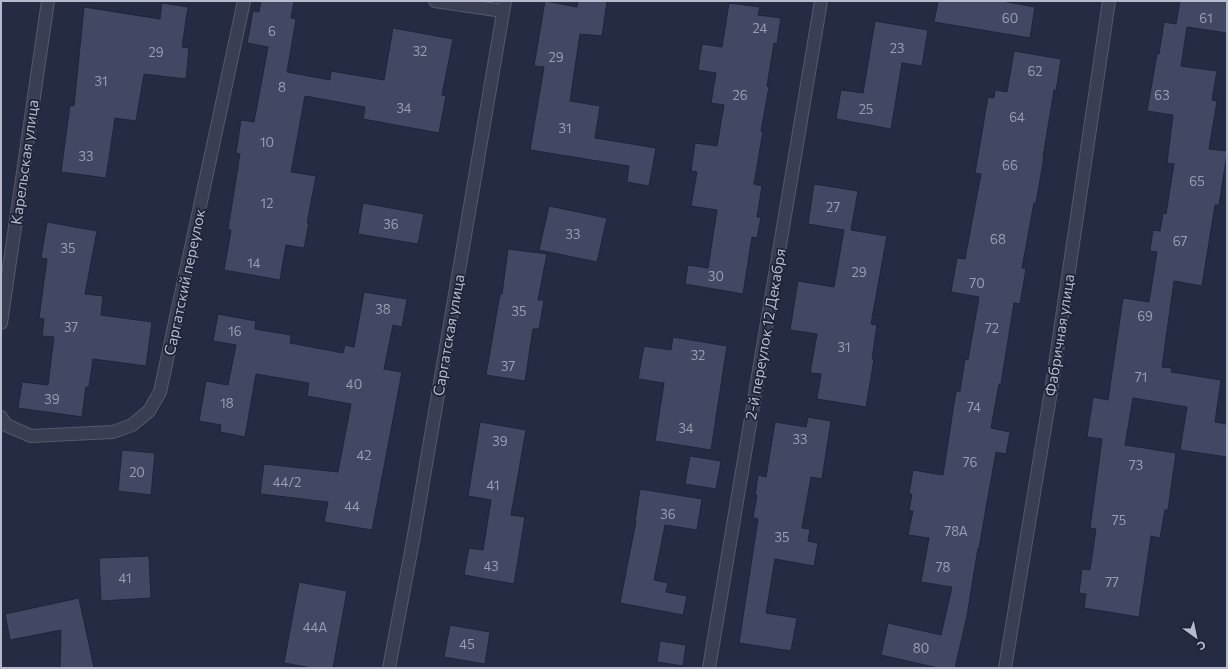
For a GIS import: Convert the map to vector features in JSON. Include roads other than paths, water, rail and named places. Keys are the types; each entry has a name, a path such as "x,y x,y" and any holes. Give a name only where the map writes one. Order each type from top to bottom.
{"street":[{"name":"Карельская улица","path":"1,323 48,1"},
{"name":"Саргатский переулок","path":"4,421 31,436 113,432 132,425 149,412 160,392 244,1"},
{"path":"435,1 504,6"},
{"name":"2-й переулок 12 Декабря","path":"709,668 821,1"},
{"name":"Фабричная улица","path":"1005,668 1052,385 1109,1"},
{"name":"Саргатская улица","path":"389,668 413,541 504,6"}]}
